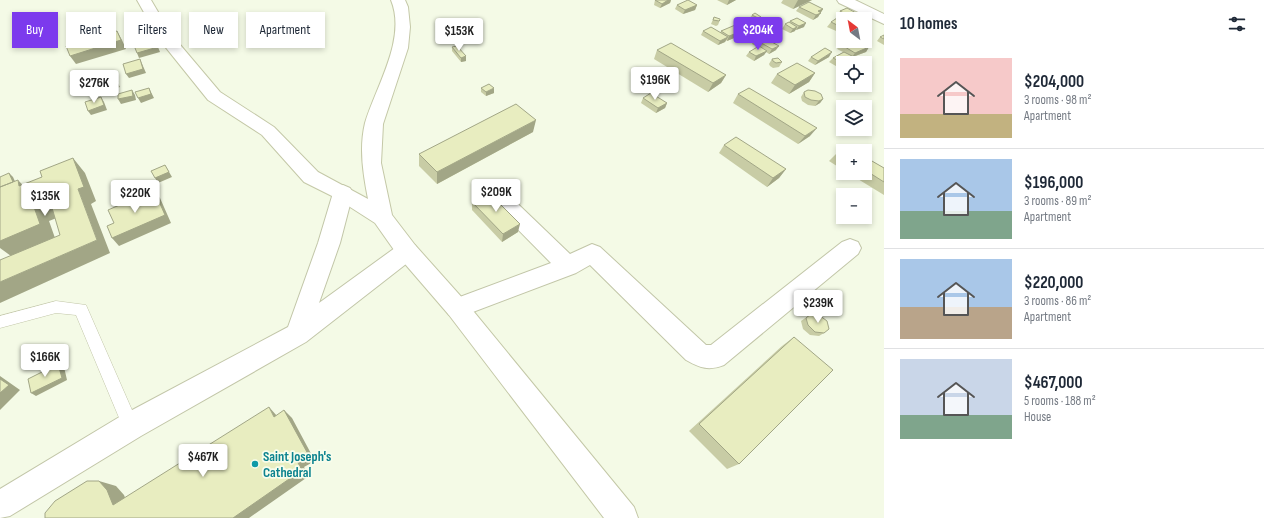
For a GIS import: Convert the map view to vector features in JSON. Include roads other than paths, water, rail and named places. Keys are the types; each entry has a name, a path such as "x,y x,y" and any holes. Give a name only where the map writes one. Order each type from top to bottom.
{"street":[{"path":"144,0 164,36 214,96 268,131 311,177 343,193 382,217 407,250 457,308 623,518"},
{"path":"382,217 371,163 374,124 400,48 403,27 401,8 398,0"},
{"path":"844,0 884,20"},
{"path":"488,187 568,266"},
{"path":"297,334 328,243 343,193"},
{"path":"457,308 568,266 592,253 695,352 704,357 715,357 850,248"},
{"path":"0,506 131,426 297,334 407,250"}],"lane":[{"path":"0,322 56,307 81,309 131,426"}],"place":[{"name":"Saint Joseph's Cathedral","path":"255,464"}]}
